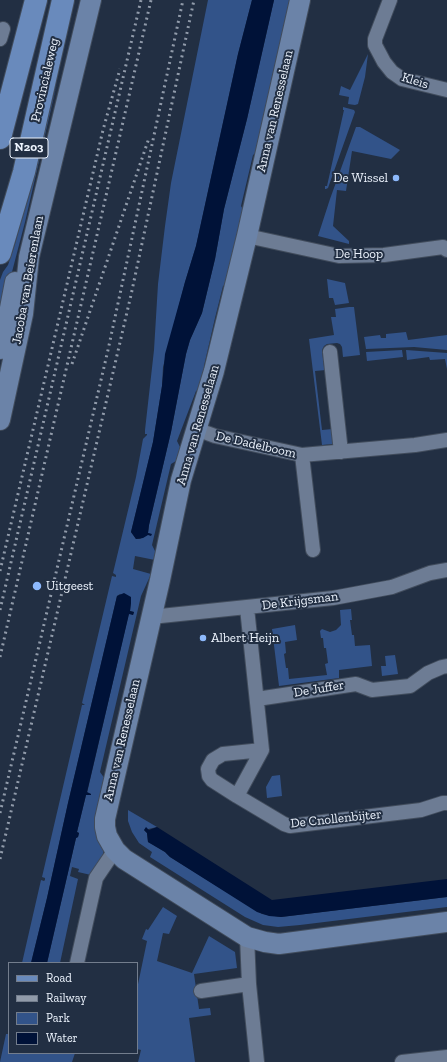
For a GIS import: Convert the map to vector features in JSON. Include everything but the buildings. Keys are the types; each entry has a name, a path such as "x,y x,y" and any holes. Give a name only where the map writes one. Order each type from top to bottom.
{"main road":[{"name":"N203","path":"0,138 36,0"},
{"name":"Provincialeweg","path":"0,253 24,172 64,0"}],"street":[{"name":"Jacoba van Beierenlaan","path":"0,349 52,128 80,0"},
{"name":"Jacoba van Beierenlaan","path":"0,420 23,314 29,257 91,0"},
{"name":"Anna van Renesselaan","path":"300,0 247,236 214,371 181,480 105,819 107,836 115,850 124,859 248,937 265,942 279,944 447,922"},
{"name":"Kleis","path":"390,0 379,25 375,39 375,45 384,62 392,72 402,79 447,90"},
{"name":"De Hoop","path":"247,236 339,256 384,255 444,247 447,250"},
{"path":"330,352 341,452"},
{"name":"De Dadelboom","path":"196,429 215,436 302,455 416,445 447,440"},
{"path":"302,455 313,550"},
{"name":"De Krijgsman","path":"151,616 247,608 333,598 392,587 430,573 447,570"},
{"path":"236,796 262,750 247,608"},
{"name":"De Juffer","path":"257,699 356,684 372,690 410,686 428,673 447,666"},
{"name":"De Cnollenbijter","path":"262,750 223,754 213,760 208,769 209,776 212,780 236,796 290,826 421,810 447,803"},
{"path":"77,962 96,878 115,850"},
{"path":"248,937 249,984 257,1062"},
{"path":"201,991 249,984"},
{"path":"402,1062 447,1057"}],"green space":[{"path":"208,0 252,0 238,54 196,246 163,367 162,386 153,442 131,532 136,539 151,535 148,533 149,525 171,432 186,354 190,340 202,313 215,259 224,209 247,119 274,0 292,0 257,152 253,155 241,206 245,213 228,283 223,286 204,366 207,371 202,388 196,391 177,441 180,447 176,461 171,464 152,545 155,551 157,551 155,560 135,556 133,569 151,574 141,596 100,772 105,779 104,850 101,861 91,875 78,872 79,869 72,867 70,876 78,879 60,962 47,962 76,838 78,837 79,833 77,832 86,795 91,794 87,793 129,613 133,615 134,612 130,611 131,600 120,594 117,596 31,962 22,962 41,880 45,880 45,878 42,877 82,705 85,705 82,703 112,576 116,577 113,573 136,477 143,439 147,435 145,434 145,430 154,350 158,284 171,183"},
{"path":"368,54 365,77 358,104 348,104 349,97 339,95 341,86 350,90"},
{"path":"57,83 25,222 0,318 0,280 8,265 15,244"},
{"path":"343,107 354,110 355,112 328,188 325,189 325,186 327,186 344,110"},
{"path":"356,127 360,127 400,150 391,159 352,151 346,191 337,190 333,226 349,241 349,244 318,236"},
{"path":"327,279 345,283 349,303 335,305 333,298 329,298"},
{"path":"354,307 360,355 343,357 342,347 340,344 327,344 322,350 324,367 326,370 315,371 322,430 333,429 334,439 332,444 322,445 309,339 334,335 331,317 336,317 335,309"},
{"path":"406,332 408,340 447,335 447,350 414,347 366,349 364,337 380,335 381,338 386,338 386,334"},
{"path":"402,350 403,357 367,361 366,352"},
{"path":"406,350 447,353 447,369 445,359 430,360 429,357 407,360"},
{"path":"351,609 352,620 350,620 355,646 370,645 372,666 339,670 339,678 279,686 272,629 295,625 297,640 285,642 286,653 284,654 289,679 327,675 325,664 328,663 326,648 324,648 323,638 321,638 320,631 322,629 330,632 336,630 341,625 340,610"},
{"path":"395,655 398,674 382,676 381,666 386,666 385,656"},
{"path":"280,775 282,796 267,798 266,787 272,776"},
{"path":"128,810 157,827 144,830 147,833 148,842 262,914 281,917 447,897 447,907 300,925 278,927 263,925 245,917 150,857 152,852 139,843 132,832 128,821"},
{"path":"163,907 177,916 169,934 163,933 157,961 192,973 209,936 235,952 237,968 194,974 199,1009 210,1008 211,1015 189,1018 195,1062 138,1062 141,1050 138,1049 138,984 147,941 142,939 146,929 148,930"},
{"path":"6,1034 8,1034 8,1054 75,1054 72,1062 0,1062"}],"water":[{"path":"252,0 274,0 247,119 224,209 215,259 202,313 190,340 186,354 171,432 149,525 148,533 152,534 151,536 148,535 143,538 136,539 131,532 153,442 162,386 165,354 196,246 238,54"},
{"path":"124,593 131,597 130,611 134,612 133,615 129,614 87,792 91,795 86,795 77,832 79,833 78,837 76,838 47,962 31,962 47,898 117,596"},
{"path":"146,827 149,830 157,827 272,900 447,879 447,897 281,917 269,916 257,912 148,842 147,833 144,830"}],"railway":[{"path":"0,610 141,0"},
{"path":"0,657 151,0"},
{"path":"0,813 108,350 183,0"},
{"path":"0,859 131,295 194,0"},
{"path":"0,571 103,130 120,69"},
{"path":"72,364 149,138"}],"place":[{"name":"De Wissel","path":"396,178"},
{"name":"Uitgeest","path":"37,586"},
{"name":"Albert Heijn","path":"203,638"}]}
